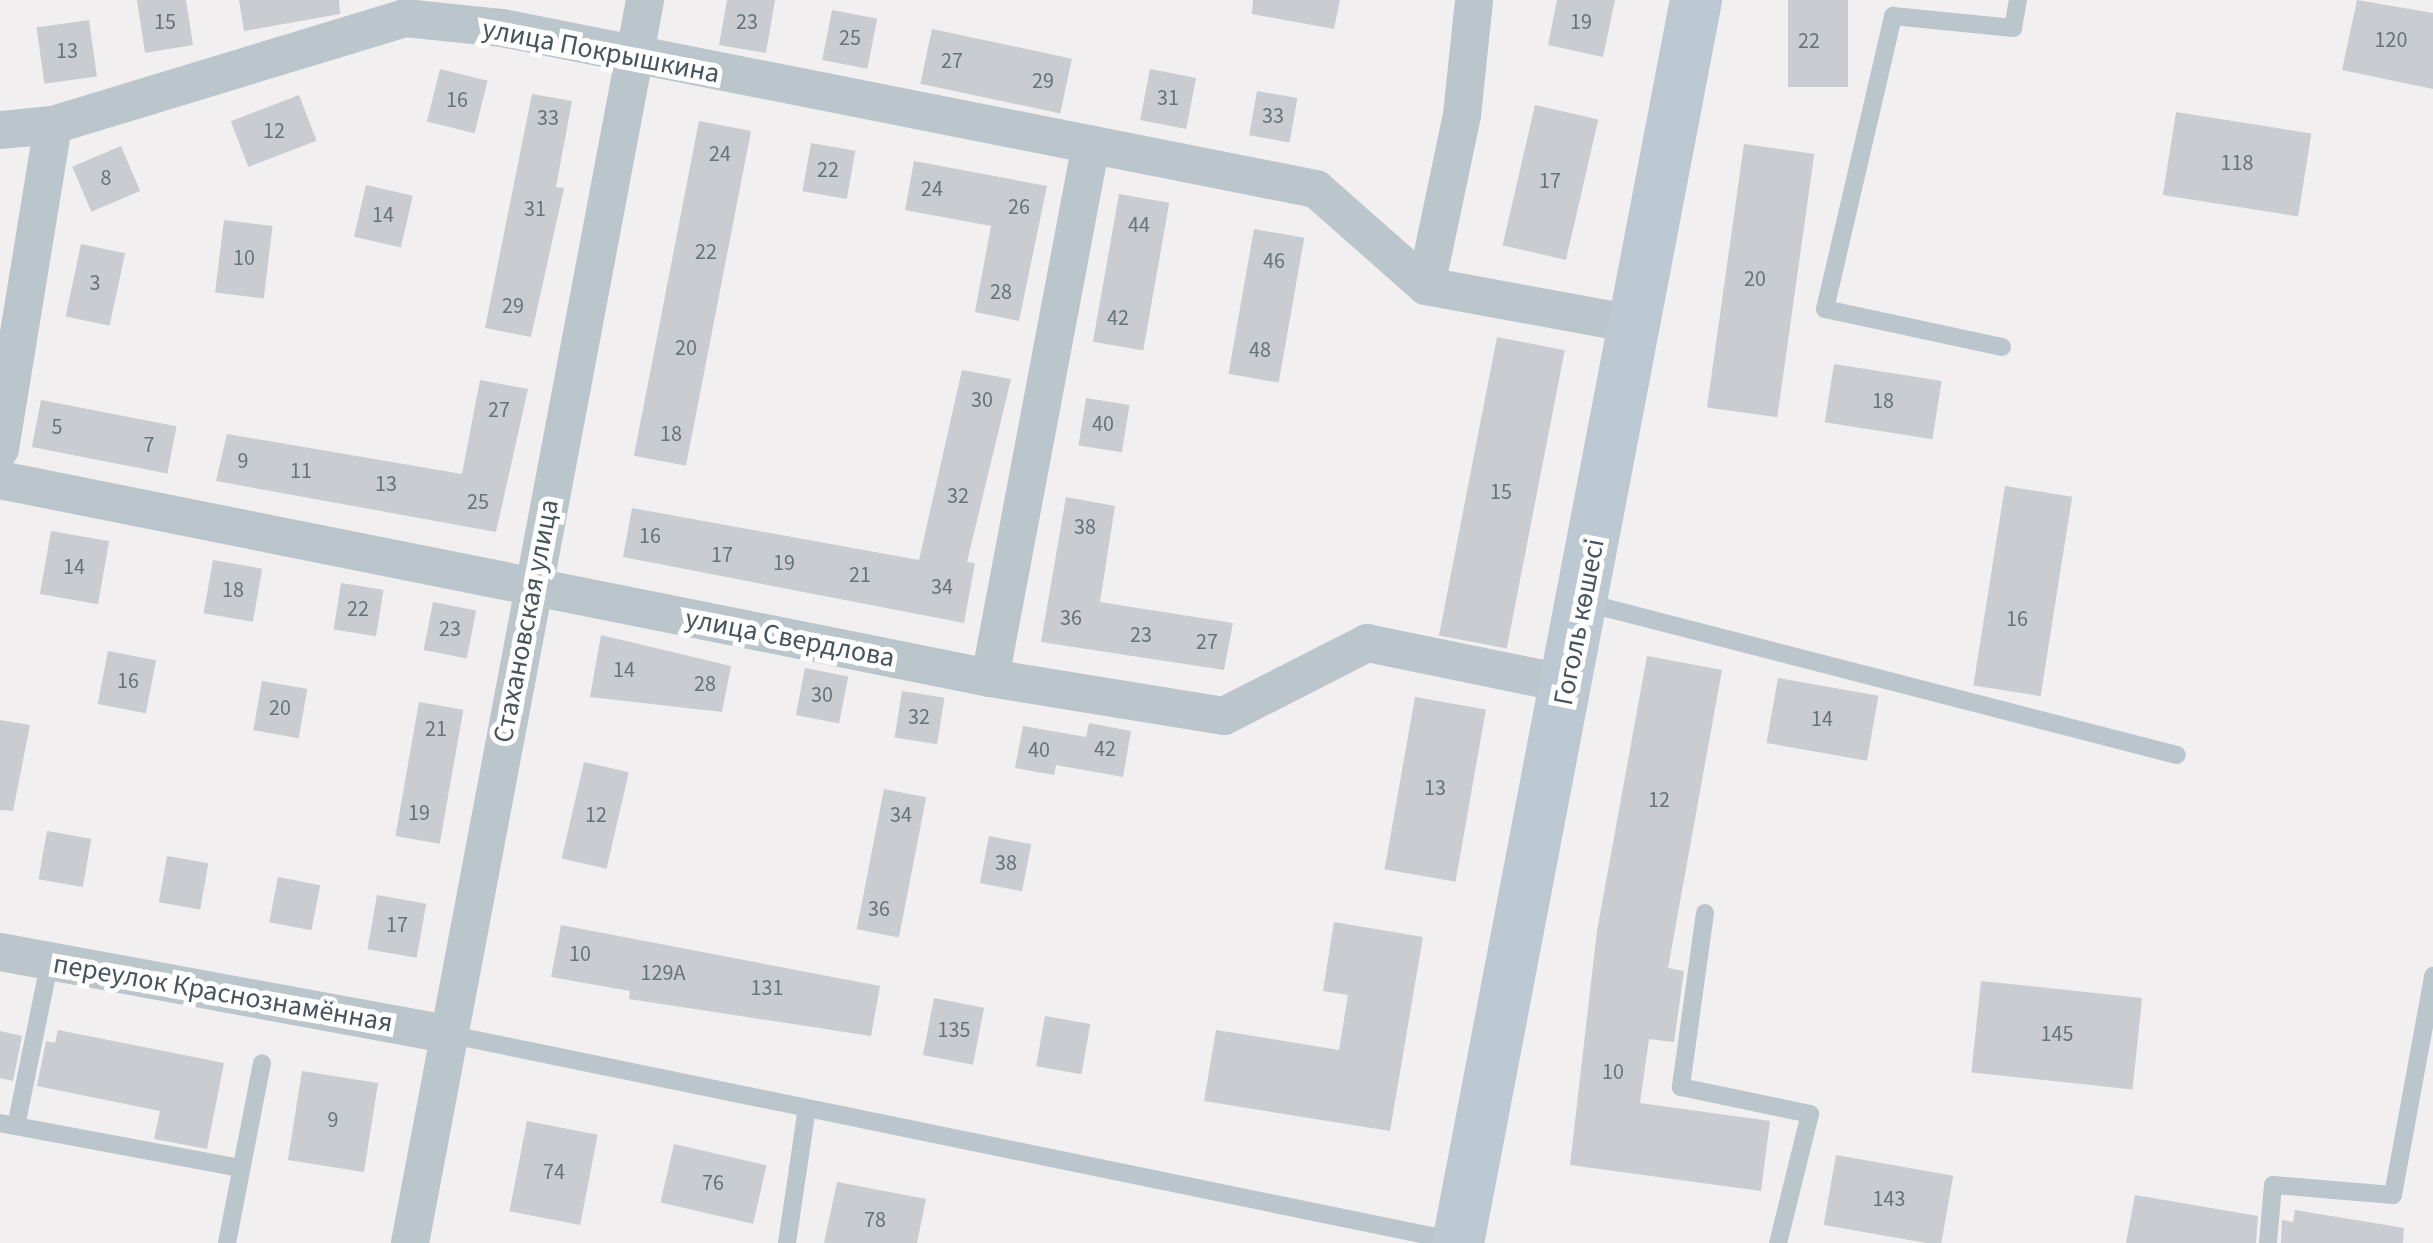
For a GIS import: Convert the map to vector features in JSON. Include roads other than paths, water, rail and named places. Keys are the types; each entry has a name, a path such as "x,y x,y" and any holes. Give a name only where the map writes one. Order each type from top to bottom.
{"main road":[{"name":"Гоголь көшесі","path":"1460,1243 1638,325 1696,0"}],"street":[{"name":"Стахановская улица","path":"410,1243 446,1034 645,0"},
{"path":"1474,0 1462,115 1426,286 1638,325"},
{"name":"улица Покрышкина","path":"0,130 53,125 405,18 502,28 634,58 1316,189 1426,286"},
{"path":"0,450 53,125"},
{"path":"990,678 1091,144"},
{"name":"улица Свердлова","path":"0,480 990,678 1224,716 1367,644 1566,684"},
{"name":"переулок Краснознамённая","path":"0,952 446,1034"}],"lane":[{"path":"2002,347 1825,309 1892,16 2013,28 2018,0"},
{"path":"1584,602 2177,756"},
{"path":"1706,913 1680,1087 1810,1114 1778,1243"},
{"path":"50,961 8,1124 242,1168"},
{"path":"2268,1243 2273,1185 2394,1195 2433,976"},
{"path":"446,1034 1460,1243"},
{"path":"227,1243 262,1063"},
{"path":"787,1243 807,1108"}]}
